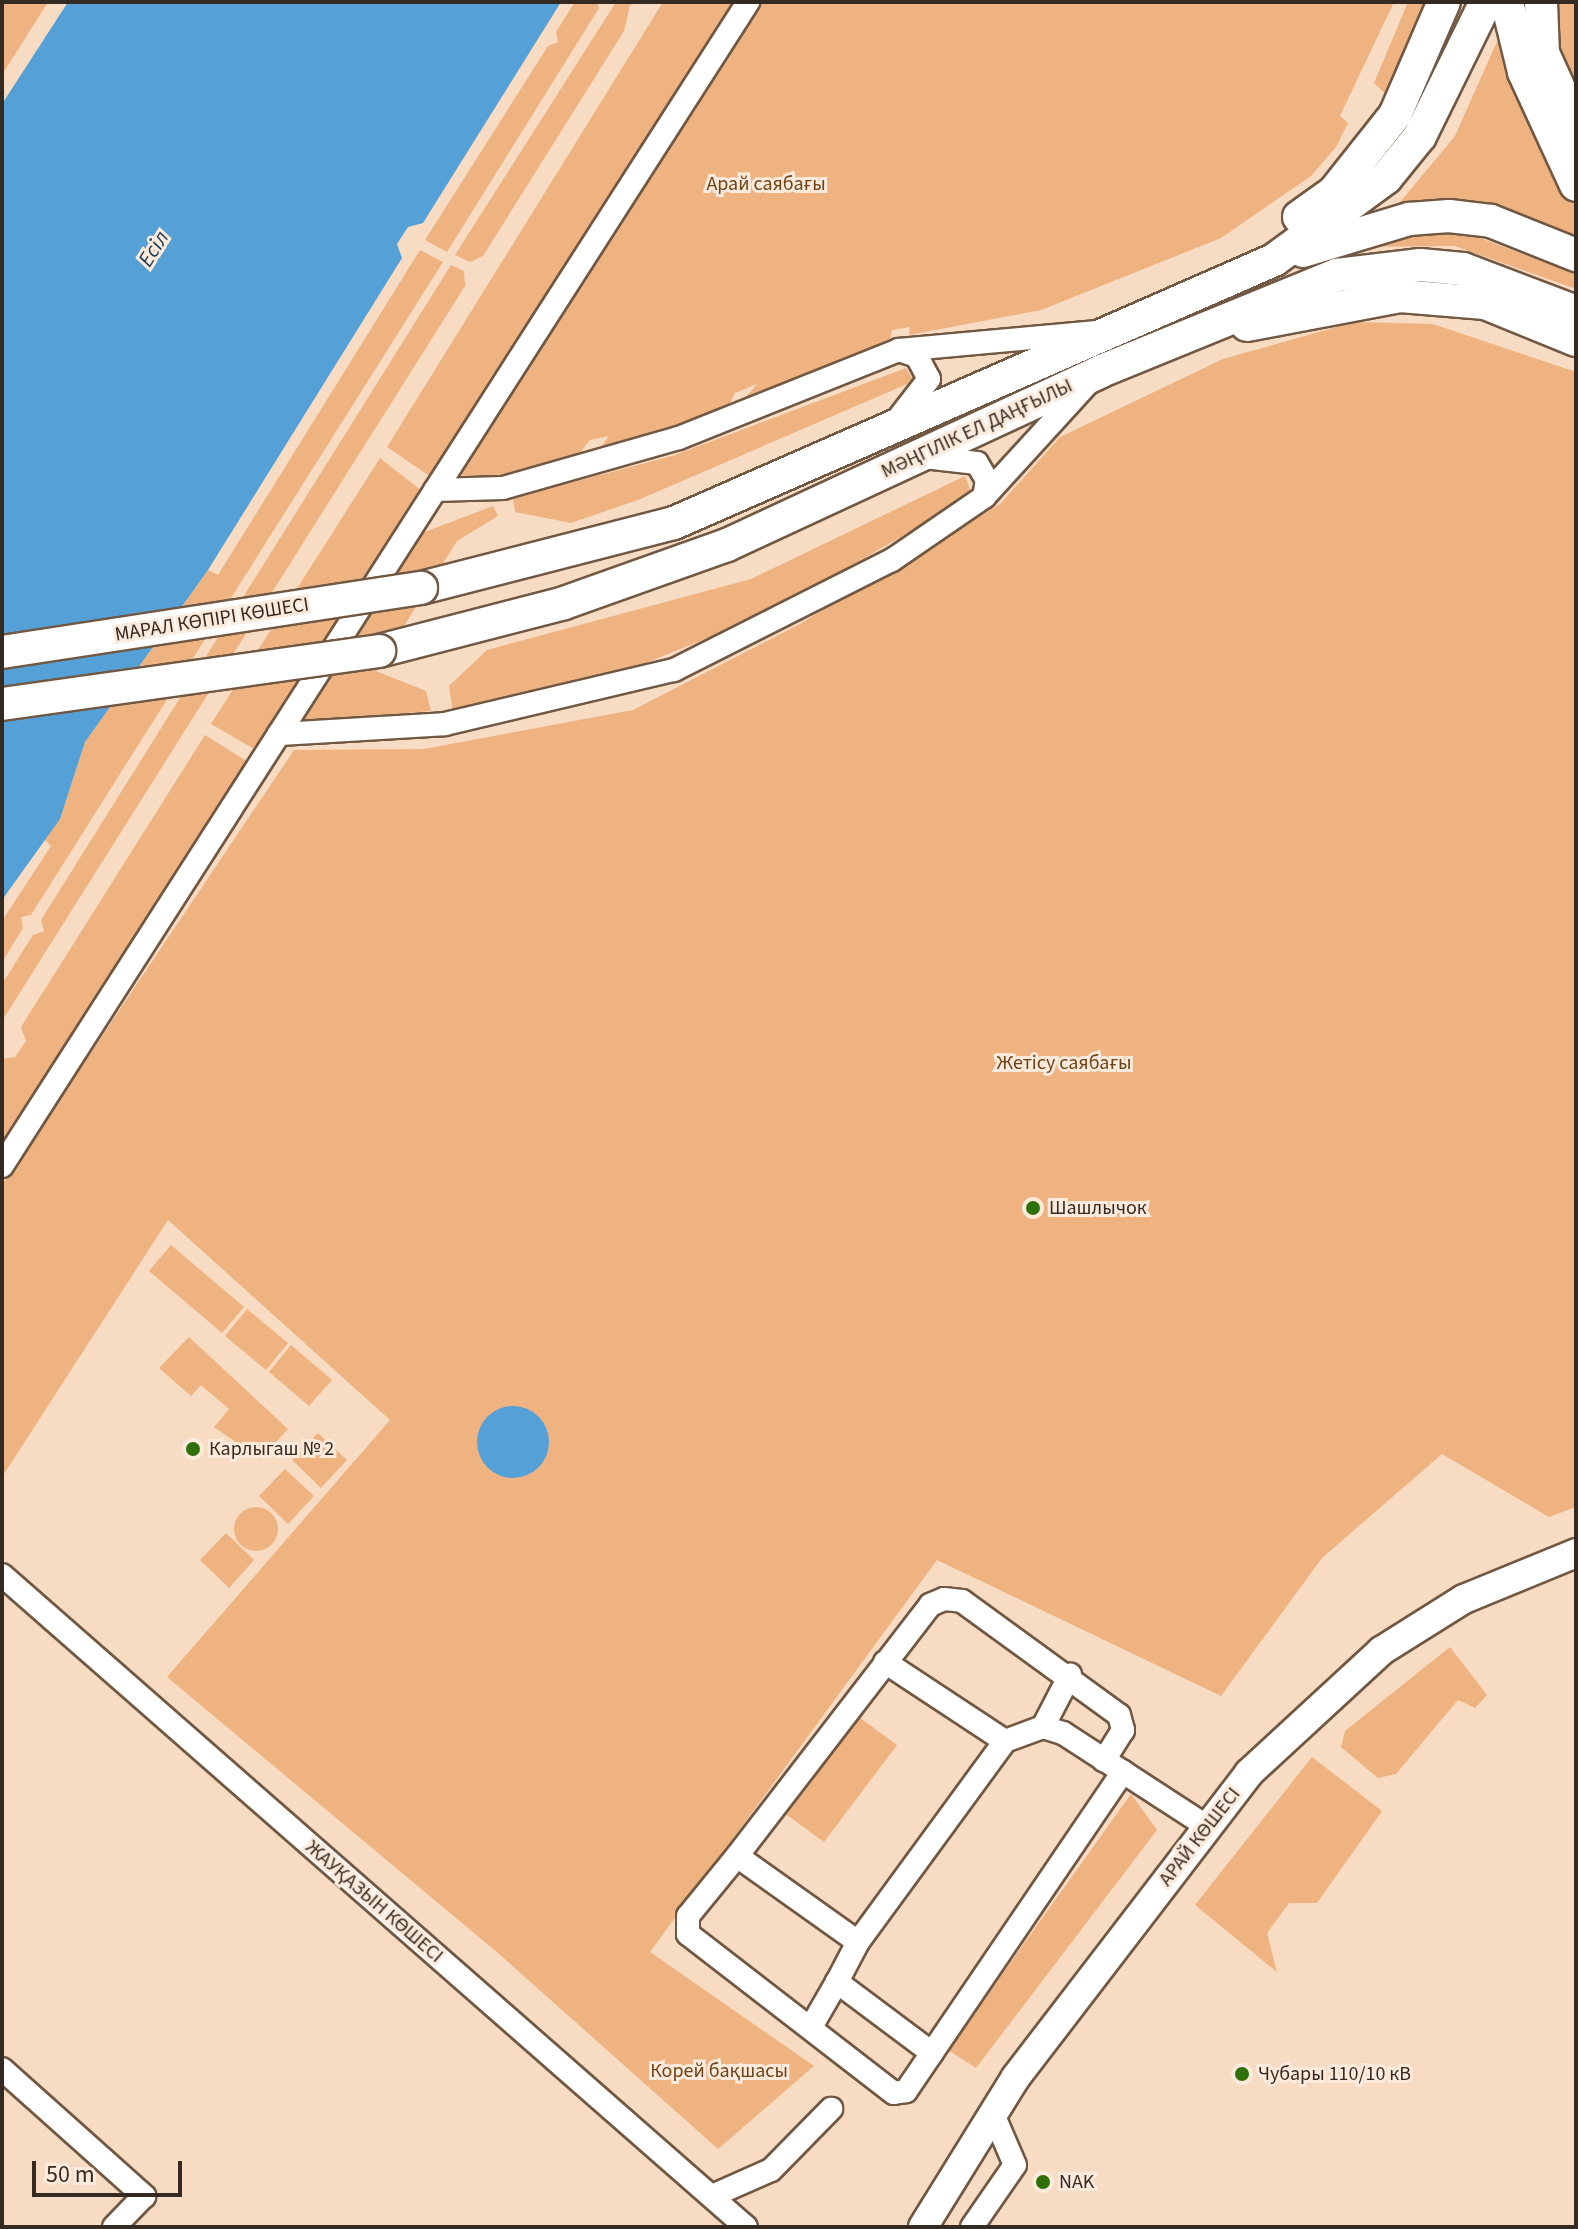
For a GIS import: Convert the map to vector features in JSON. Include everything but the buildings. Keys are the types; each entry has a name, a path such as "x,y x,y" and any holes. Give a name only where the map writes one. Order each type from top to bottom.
{"main road":[{"path":"1119,326 1244,256 1334,192 1395,115 1444,2"},
{"name":"МӘҢГІЛІК ЕЛ ДАҢҒЫЛЫ","path":"421,588 592,550 674,523 1274,260 1395,168 1420,136 1486,2"},
{"path":"1507,2 1515,44 1544,118 1576,185"},
{"path":"1541,2 1538,32 1552,77 1576,126"},
{"path":"1274,260 1409,219 1449,216 1491,221 1576,255"},
{"name":"МӘҢГІЛІК ЕЛ ДАҢҒЫЛЫ","path":"2,704 379,651 668,567 1099,372 1300,286 1377,268 1463,269 1576,312"},
{"path":"1162,345 1343,301 1400,296 1485,303 1576,340"},
{"name":"МАРАЛ КӨПІРІ КӨШЕСІ","path":"2,652 421,588"}],"street":[{"path":"2,1166 748,2"},
{"path":"435,490 503,488 679,438 899,350 1119,326"},
{"path":"889,429 929,379 917,356 899,350"},
{"path":"279,734 445,724 674,670 879,567 984,497 1099,372"},
{"path":"918,456 977,463 987,480 984,497"},
{"name":"АРАЙ КӨШЕСІ","path":"923,2227 993,2114 1206,1826 1298,1724 1381,1651 1464,1599 1576,1553"},
{"name":"ЖАУҚАЗЫН КӨШЕСІ","path":"2,1575 746,2227"},
{"path":"944,1599 962,1601 1070,1675 1119,1715 1123,1730 1114,1766 932,2053 906,2091 894,2093 688,1934 688,1916 885,1662 930,1605 944,1599"},
{"path":"885,1662 1005,1741"},
{"path":"811,2027 858,1942 1005,1741 1043,1727 1070,1675"},
{"path":"1043,1727 1114,1766 1206,1826"},
{"path":"737,1856 858,1942"},
{"path":"837,1982 932,2053"},
{"path":"2,2069 144,2196 114,2227"},
{"path":"712,2196 757,2179 831,2109"},
{"path":"972,2227 1015,2165 993,2114"}],"green space":[{"path":"6,2 48,2 2,75 2,9"},
{"path":"575,2 597,2 599,8 447,252 425,240 548,46 558,42 556,32"},
{"path":"616,2 641,2 630,5 624,31 483,256 470,262 455,255"},
{"name":"Арай саябағы","path":"663,2 1394,2 1340,116 1348,123 1336,147 1311,176 1221,238 1041,310 909,335 910,327 892,330 889,343 744,399 757,384 735,393 727,409 680,427 597,452 609,436 590,440 575,459 467,483 460,471 431,477 387,447"},
{"path":"1408,2 1430,2 1389,97 1374,83"},
{"path":"1553,2 1576,2 1576,239 1462,200 1417,202 1391,213 1455,136 1499,37 1508,63"},
{"path":"1427,232 1480,238 1576,274 1576,289 1455,246 1360,247"},
{"path":"420,250 443,262 31,915 21,917 23,928 2,962 2,921 51,846 42,837 60,819 85,742 208,570 218,575"},
{"path":"451,265 464,271 465,286 2,1021 2,984 33,935 44,931 41,920"},
{"name":"Жетісу саябағы","path":"1354,322 1433,324 1576,372 1576,1507 1549,1517 1442,1454 1322,1558 1221,1696 937,1560 650,1952 814,2066 718,2149 498,1953 167,1677 390,1420 168,1220 2,1477 2,1185 294,750 424,749 633,710 798,625 1000,504 1060,437 1223,359"},
{"path":"906,368 914,381 638,500 571,523 515,512 513,498 672,456"},
{"path":"380,458 422,491 256,750 211,724"},
{"path":"965,476 970,489 964,500 772,612 611,677 453,713 449,686 487,650 751,579"},
{"path":"493,506 498,516 457,541 376,671 426,691 431,711 304,721 306,707 422,533"},
{"path":"205,735 248,762 2,1147 2,1059 15,1057 26,1041 21,1027"},
{"path":"171,1245 244,1307 222,1333 149,1271"},
{"path":"247,1309 288,1343 266,1370 225,1336"},
{"path":"189,1337 288,1429 260,1459 214,1427 229,1409 201,1385 191,1396 159,1368"},
{"path":"291,1345 332,1380 309,1406 269,1372"},
{"path":"318,1433 347,1460 321,1488 292,1460"},
{"path":"285,1469 314,1496 288,1524 259,1496"},
{"path":"256,1507 271,1514 278,1529 271,1544 256,1551 241,1544 234,1529 241,1514"},
{"path":"226,1533 254,1560 229,1588 200,1560"},
{"path":"1450,1647 1487,1695 1475,1708 1458,1700 1396,1774 1378,1778 1341,1747 1345,1731"},
{"path":"852,1712 897,1745 824,1842 780,1810"},
{"path":"1312,1757 1382,1811 1317,1903 1289,1903 1267,1933 1277,1972 1195,1905"},
{"path":"1131,1794 1157,1830 976,2068 948,2050"}],"water":[{"name":"Есіл","path":"68,2 561,2 423,223 408,227 397,244 402,258 208,570 85,742 60,819 2,900 2,104"},
{"path":"513,1406 533,1412 543,1422 549,1442 543,1462 533,1472 513,1478 493,1472 483,1462 477,1442 483,1422 493,1412"}],"place":[{"name":"Шашлычок","path":"1033,1208"},
{"name":"Карлыгаш № 2","path":"193,1449"},
{"name":"Чубары 110/10 кВ","path":"1242,2074"},
{"name":"NAK","path":"1043,2182"}],"park label":[{"name":"Корей бақшасы","path":"719,2071"}]}
